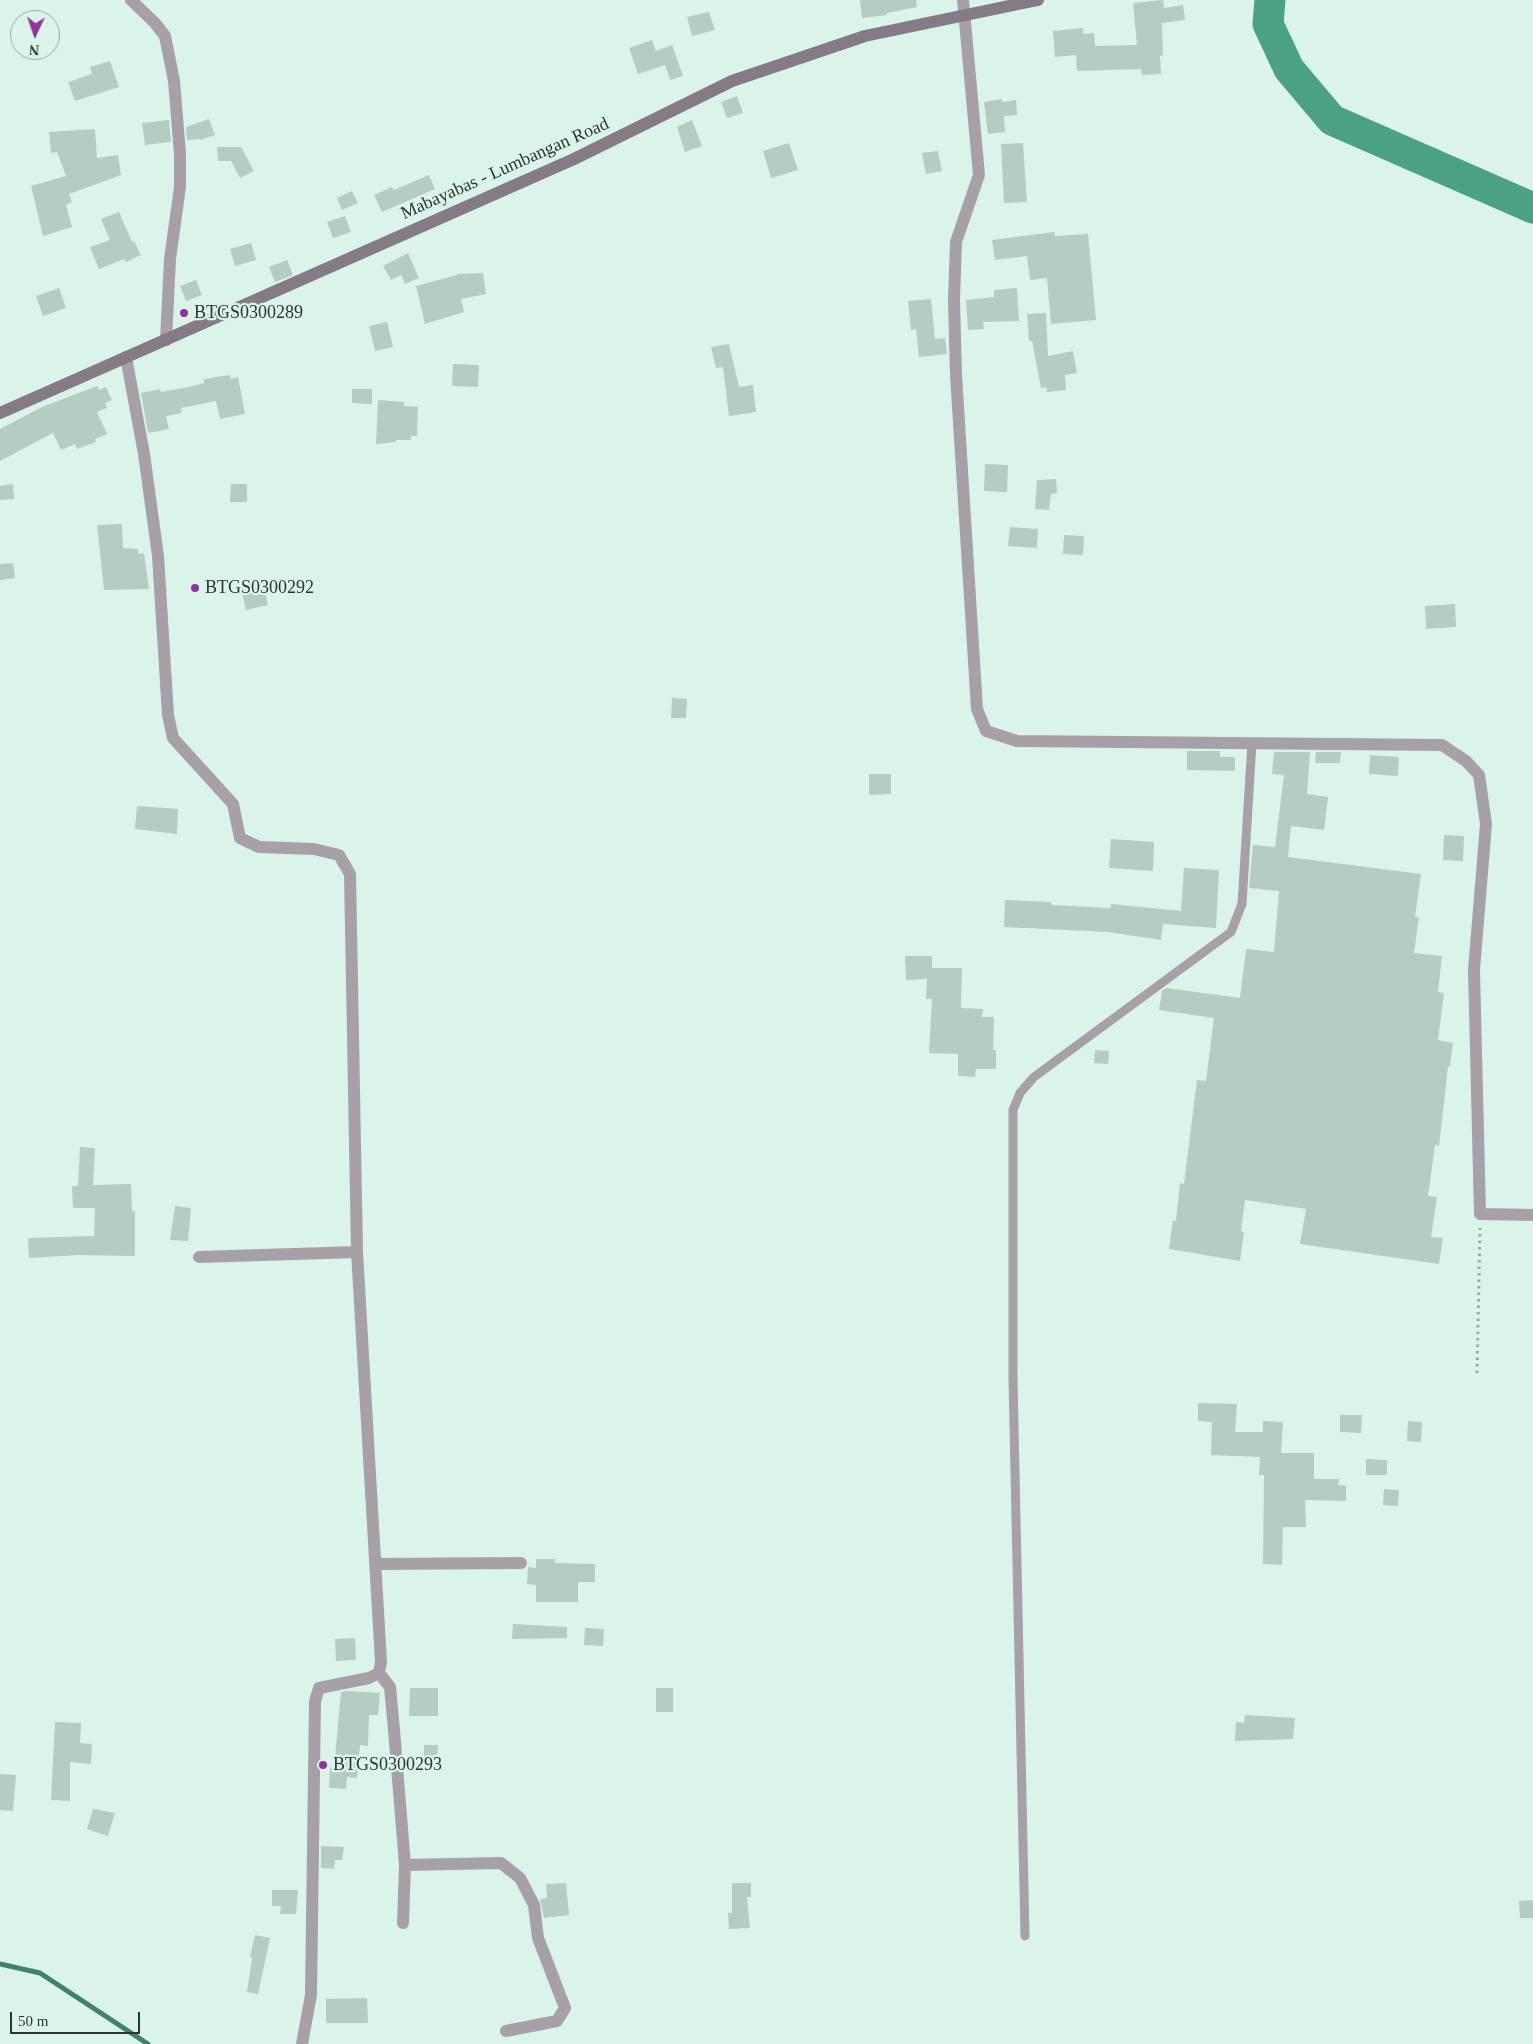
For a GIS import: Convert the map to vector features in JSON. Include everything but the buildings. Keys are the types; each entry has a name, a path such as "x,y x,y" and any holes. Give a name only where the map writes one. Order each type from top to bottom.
{"main road":[{"name":"Mabayabas - Lumbangan Road","path":"0,413 574,159 732,81 865,36 1038,0"}],"street":[{"path":"131,0 155,23 165,36 174,81 180,154 180,187 170,259 166,340"},
{"path":"963,0 980,175 956,242 954,300 956,375 977,709 986,731 1017,741 1442,745 1466,761 1479,775 1486,824 1474,970 1480,1214 1533,1214"},
{"path":"126,357 144,454 158,556 168,715 173,738 233,804 240,838 259,848 314,850 339,855 350,874 357,1252 381,1662 379,1673 390,1687 404,1865 403,1923"},
{"path":"199,1257 357,1252"},
{"path":"375,1564 521,1563"},
{"path":"302,2044 311,1995 315,1701 319,1688 350,1683 379,1673"},
{"path":"404,1865 502,1863 520,1878 534,1905 538,1938 565,2008 557,2021 506,2031"}],"lane":[{"path":"1025,1936 1013,1379 1013,1110 1020,1093 1034,1077 1231,932 1242,904 1252,743"}],"path":[{"path":"1477,1373 1480,1214"}],"waterway":[{"path":"1270,0 1268,24 1289,69 1332,120 1533,208"},
{"path":"0,1964 40,1973 148,2044"}],"place":[{"name":"BTGS0300289","path":"184,313"},
{"name":"BTGS0300292","path":"195,588"},
{"name":"BTGS0300293","path":"323,1765"}]}
